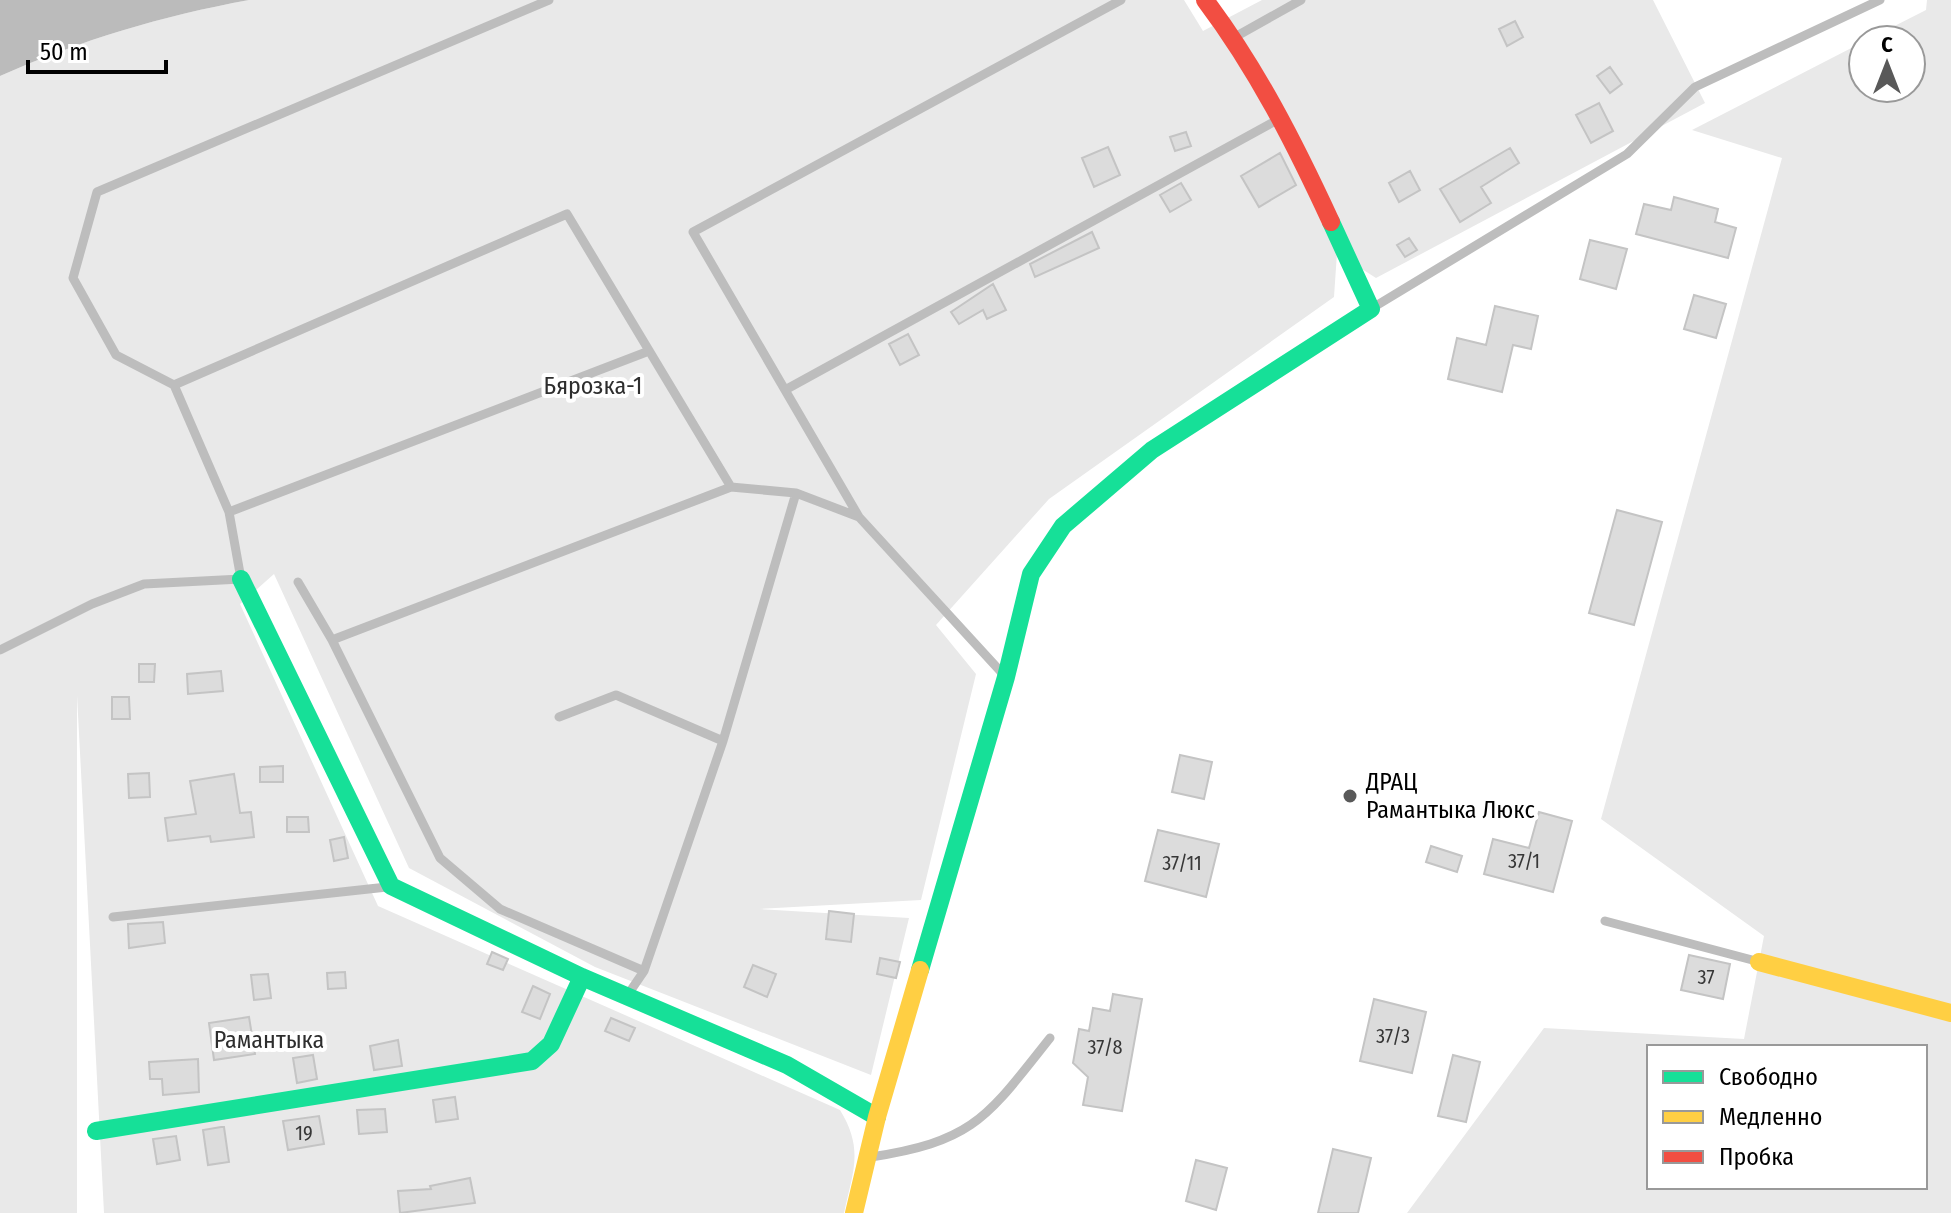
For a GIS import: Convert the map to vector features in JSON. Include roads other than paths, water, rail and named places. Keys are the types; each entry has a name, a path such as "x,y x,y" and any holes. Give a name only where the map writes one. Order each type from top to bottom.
{"street":[{"path":"854,1213 877,1117 1006,677 1031,574 1063,526 1152,450 1371,309 1279,119 1235,37 1205,0"},
{"path":"241,579 391,886 582,977 787,1065 877,1117"},
{"path":"1759,962 1951,1013"},
{"path":"96,1131 532,1061 551,1044 582,977"}],"lane":[{"path":"0,650 92,604 144,584 241,579 229,512 174,385 116,355 73,278 97,192 549,0"},
{"path":"1006,677 859,517 693,232 1121,0"},
{"path":"1235,37 1301,0"},
{"path":"1371,309 1627,154 1695,87 1880,0"},
{"path":"785,390 1279,119"},
{"path":"174,385 567,214 731,487"},
{"path":"229,512 649,351"},
{"path":"332,640 731,487 796,493 859,517"},
{"path":"627,995 644,971 723,741 796,493"},
{"path":"298,582 332,640 440,858 500,909 644,971"},
{"path":"559,717 616,695 723,741"},
{"path":"113,917 391,886"},
{"path":"1605,921 1759,962"},
{"path":"867,1157 920,1150 964,1132 984,1118 1050,1038"}],"place":[{"name":"ДРАЦ Рамантыка Люкс","path":"1350,796"}],"park label":[{"name":"Бярозка-1","path":"593,386"},
{"name":"Рамантыка","path":"269,1040"}]}
